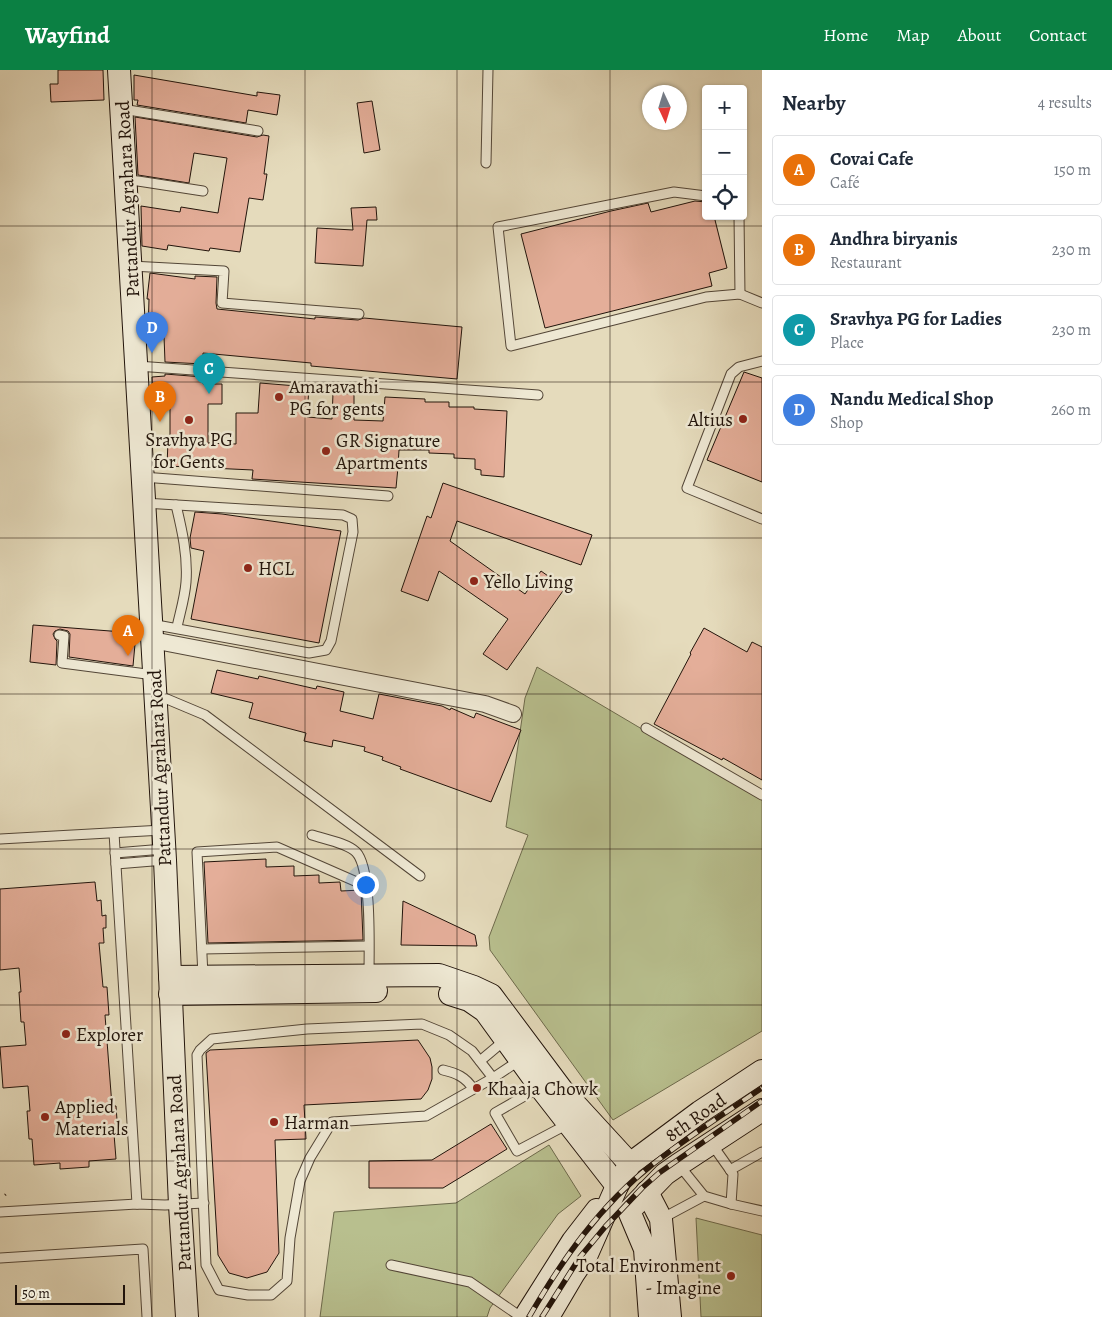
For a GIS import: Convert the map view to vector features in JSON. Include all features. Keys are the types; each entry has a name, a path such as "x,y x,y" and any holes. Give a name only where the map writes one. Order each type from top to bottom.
{"street":[{"name":"Pattandur Agrahara Road","path":"119,70 164,846 180,1204 188,1317"},
{"path":"152,632 485,704 513,714"},
{"path":"170,986 370,983 439,975 474,987 491,996 511,1035 520,1060 616,1186"},
{"path":"170,986 204,976 370,983"},
{"path":"511,1035 630,1164 616,1186 573,1241 525,1317"},
{"name":"8th Road","path":"630,1164 700,1112 762,1071"},
{"name":"8th Road","path":"650,1317 645,1249 629,1211 647,1192 678,1165 762,1110"},
{"path":"548,1317 587,1254 616,1186"},
{"path":"647,1192 661,1220 670,1317"}],"lane":[{"path":"486,164 488,70"},
{"path":"121,109 258,131"},
{"path":"126,180 138,180 203,191"},
{"path":"702,196 674,192 498,227 511,346 706,297 740,294 762,303"},
{"path":"739,220 740,294"},
{"path":"130,266 224,271 222,303 359,314"},
{"path":"762,361 739,367 731,374 687,488 762,519"},
{"path":"136,366 538,395"},
{"path":"143,477 388,496"},
{"path":"144,503 343,515 352,519 352,532 331,641 326,650 309,653 177,628 152,632"},
{"path":"176,505 182,530 186,564 186,582 177,628"},
{"path":"59,634 64,636 62,663 155,685 205,715 420,876"},
{"path":"646,728 762,795"},
{"path":"114,833 137,1204"},
{"path":"0,839 114,833 164,846"},
{"path":"312,836 337,842 356,851 364,865 370,983"},
{"path":"115,853 164,846"},
{"path":"116,864 164,846"},
{"path":"204,976 197,852 277,847 366,886"},
{"path":"202,949 368,946"},
{"path":"493,1078 472,1051 449,1035 422,1024 307,1028 212,1039 197,1055 206,1265 219,1290 248,1296 271,1295 287,1281 290,1238 303,1172 332,1122 426,1116 493,1078 520,1060"},
{"path":"480,1061 511,1035"},
{"path":"443,1070 464,1078 473,1089"},
{"path":"540,1087 495,1113 517,1151 568,1124"},
{"path":"711,1143 733,1174 731,1204"},
{"path":"730,1170 762,1152"},
{"path":"678,1165 704,1196 762,1211"},
{"path":"661,1220 704,1196"},
{"path":"0,1212 137,1204 204,1203"},
{"path":"0,1258 143,1249 147,1317"},
{"path":"391,1265 470,1282 521,1317"}],"green space":[{"path":"537,667 762,800 762,1031 613,1120 490,950 489,937 528,835 506,827 525,698"},
{"path":"549,1145 581,1196 558,1214 490,1308 487,1317 320,1317 334,1212 456,1203"},
{"name":"Total Environment - Imagine","path":"696,1218 762,1235 762,1317 701,1317"}],"building":[{"path":"58,70 103,70 104,100 51,102 50,84 58,84"},
{"path":"134,75 257,96 257,92 280,95 277,115 248,110 246,123 137,105 138,100 134,100"},
{"path":"372,101 380,150 364,153 357,103"},
{"path":"135,117 257,137 269,136 264,174 267,174 263,200 249,198 240,252 210,248 209,251 168,245 167,250 142,246 141,206 180,212 181,207 218,213 227,158 194,153 189,183 138,175"},
{"path":"695,201 702,202 702,220 715,220 727,268 709,273 712,286 545,328 521,234 648,203 651,212"},
{"path":"376,207 377,220 367,220 363,266 315,263 317,228 353,230 351,208"},
{"path":"150,273 195,279 195,276 217,277 217,309 315,319 315,317 358,320 364,318 462,327 457,379 311,366 311,363 203,353 203,364 165,362 164,336 148,335 149,299 147,299"},
{"name":"Altius","path":"744,372 762,378 762,482 707,460"},
{"path":"165,374 203,377 203,384 222,384 222,404 208,404 208,443 236,444 236,413 258,413 260,383 309,387 307,417 332,419 333,393 354,394 354,420 383,421 385,397 425,399 425,402 449,402 449,407 474,407 474,409 507,411 504,477 481,475 481,470 475,469 475,459 454,458 454,454 429,453 429,450 399,450 398,466 394,466 398,467 396,488 252,479 253,470 167,466 168,441 170,441 170,403 153,404 152,377 165,376"},
{"path":"443,483 592,535 581,565 457,521 450,541 525,594 541,571 565,588 507,670 483,654 508,619 439,571 428,601 401,591 427,516 431,518"},
{"path":"195,512 222,514 341,531 319,643 191,619 204,551 191,548 190,538"},
{"path":"33,625 136,633 133,666 69,657 70,634 68,631 60,629 53,634 57,641 56,665 30,662"},
{"path":"704,628 747,652 752,642 762,647 762,780 723,758 722,760 654,724"},
{"path":"217,670 258,679 259,676 316,689 317,686 344,692 340,711 373,719 379,694 442,706 450,710 451,708 474,718 476,713 521,730 491,802 400,769 401,767 382,760 383,757 364,751 365,747 333,740 332,747 304,741 306,733 249,718 253,703 211,693"},
{"path":"266,859 266,867 294,866 294,876 319,875 319,883 340,882 341,891 361,890 363,940 208,943 204,862"},
{"name":"Explorer","path":"95,882 97,901 101,900 102,916 106,915 106,928 103,928 104,943 99,943 103,987 107,987 109,1015 105,1015 112,1106 116,1106 118,1134 114,1134 116,1159 89,1161 89,1167 60,1169 60,1163 34,1165 32,1139 29,1139 27,1111 30,1111 28,1086 3,1088 0,1047 26,1045 24,1022 21,1022 19,968 0,970 0,889"},
{"path":"403,901 475,935 477,946 401,945"},
{"path":"418,1040 430,1058 432,1067 432,1079 428,1090 421,1099 304,1105 306,1139 275,1140 279,1253 267,1272 247,1278 229,1273 218,1255 206,1053 210,1050"},
{"path":"491,1124 507,1149 443,1188 369,1188 369,1161 432,1160"}],"railway":[{"path":"529,1317 569,1254 599,1215 616,1197 666,1154 762,1088"},
{"path":"542,1317 580,1257 642,1188 659,1173 762,1101"}],"place":[{"name":"Nandu Medical Shop","path":"152,353"},
{"name":"Sravhya PG for Ladies","path":"209,394"},
{"name":"Amaravathi PG for gents","path":"279,397"},
{"name":"Altius","path":"743,419"},
{"name":"Sravhya PG for Gents","path":"189,420"},
{"name":"Andhra biryanis","path":"160,422"},
{"name":"GR Signature Apartments","path":"326,451"},
{"name":"HCL","path":"248,568"},
{"name":"Yello Living","path":"474,581"},
{"name":"Covai Cafe","path":"128,656"},
{"name":"Explorer","path":"66,1034"},
{"name":"Khaaja Chowk","path":"477,1088"},
{"name":"Applied Materials","path":"45,1117"},
{"name":"Harman","path":"274,1122"},
{"name":"Total Environment - Imagine","path":"731,1276"}]}
